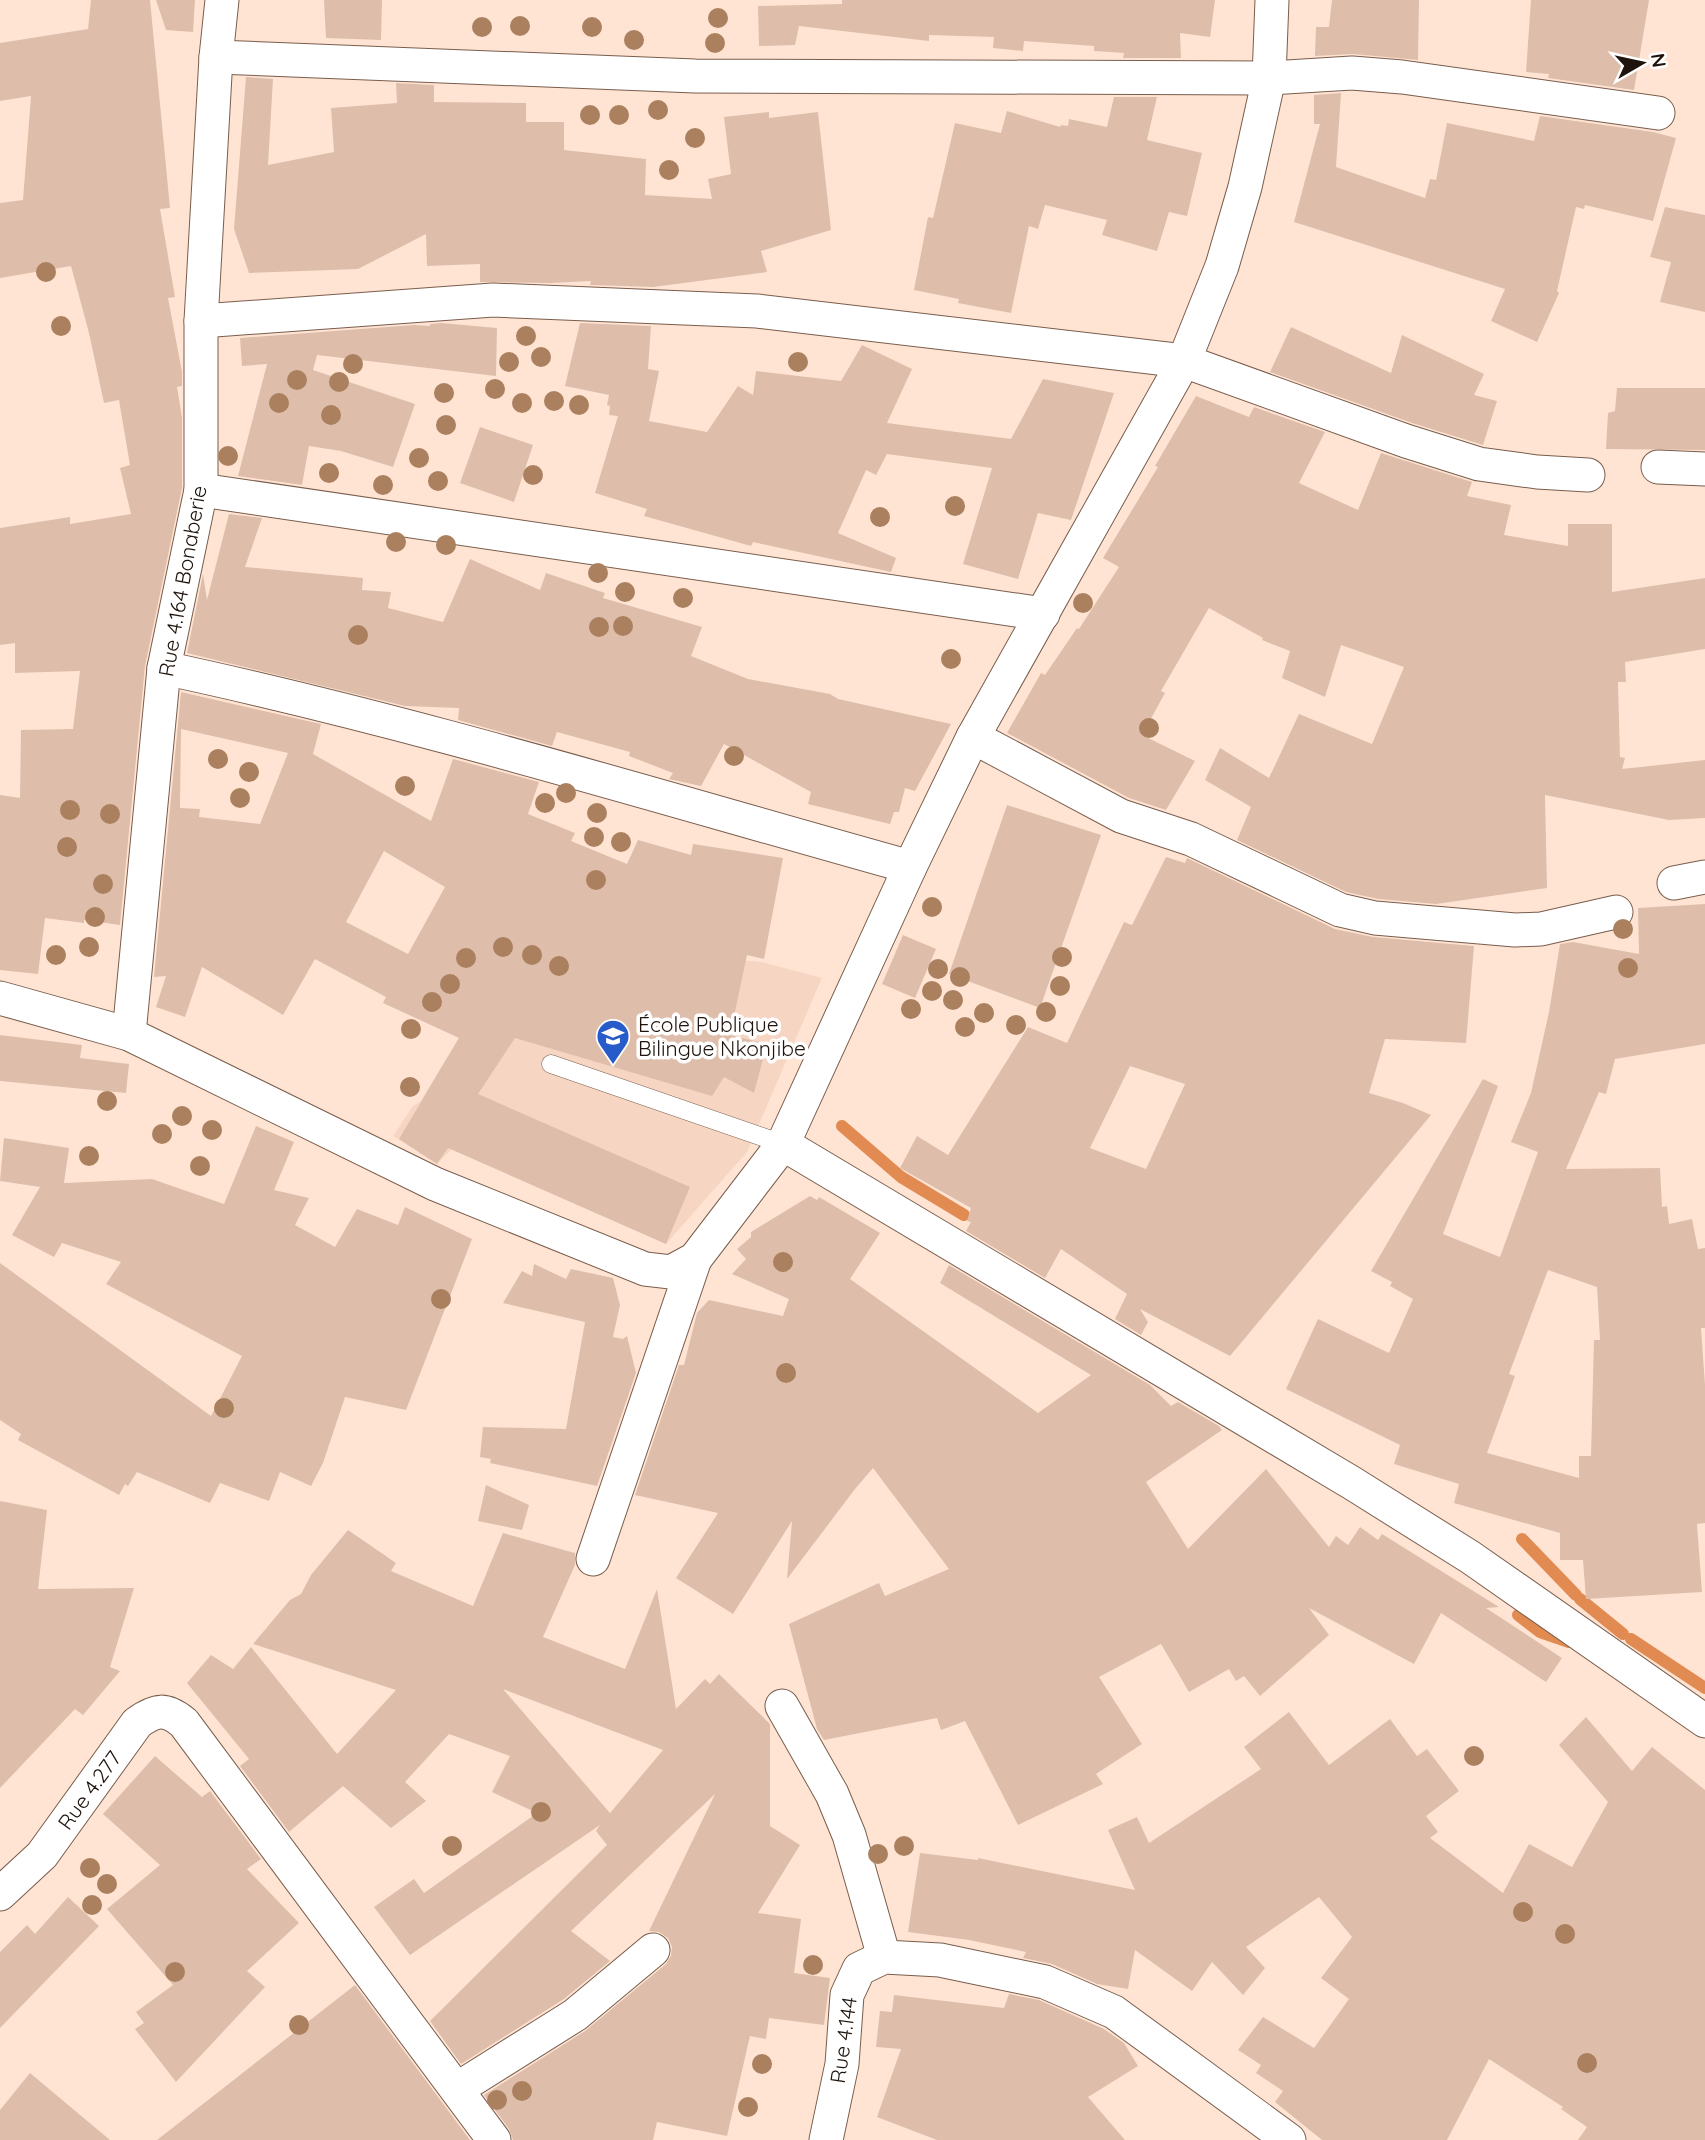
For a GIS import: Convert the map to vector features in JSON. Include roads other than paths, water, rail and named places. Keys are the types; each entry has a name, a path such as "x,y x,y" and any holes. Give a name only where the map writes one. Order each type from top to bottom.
{"street":[{"name":"Rue 4.164 Bonaberie","path":"130,1034 164,668 201,490 201,321 216,57 222,0"},
{"path":"593,1559 695,1259 783,1144 973,737 1184,361 1222,266 1245,187 1269,78 1272,0"},
{"path":"216,57 695,76 1269,78 1352,72 1658,113"},
{"path":"201,321 507,300 757,312 1184,361 1406,441 1479,464 1537,472 1588,475"},
{"path":"1658,467 1705,469"},
{"path":"201,490 1043,614"},
{"path":"164,668 267,690 466,741 910,867"},
{"path":"973,737 1121,816 1191,839 1340,910 1375,918 1515,930 1541,929 1616,912"},
{"path":"0,998 130,1034 435,1184 645,1269 671,1272 695,1259"},
{"path":"783,1144 1470,1556 1705,1721"},
{"path":"782,1706 832,1794 849,1835 884,1957 940,1960 1045,1982 1114,2012 1289,2140"},
{"name":"Rue 4.277","path":"0,1894 42,1855 137,1723 152,1712 172,1713 184,1723 457,2089"},
{"path":"494,2140 457,2089 575,2015 653,1950"},
{"name":"Rue 4.144","path":"826,2140 842,2064 847,1995 859,1969 884,1957"}],"lane":[{"path":"551,1064 783,1144"}],"waterway":[{"path":"842,1126 901,1177 964,1215"},
{"path":"1522,1539 1576,1595"},
{"path":"1580,1599 1623,1634"},
{"path":"1518,1615 1540,1632 1569,1642"},
{"path":"1631,1639 1705,1688"}],"place":[{"name":"École Publique Bilingue Nkonjibe","path":"613,1066"}]}
